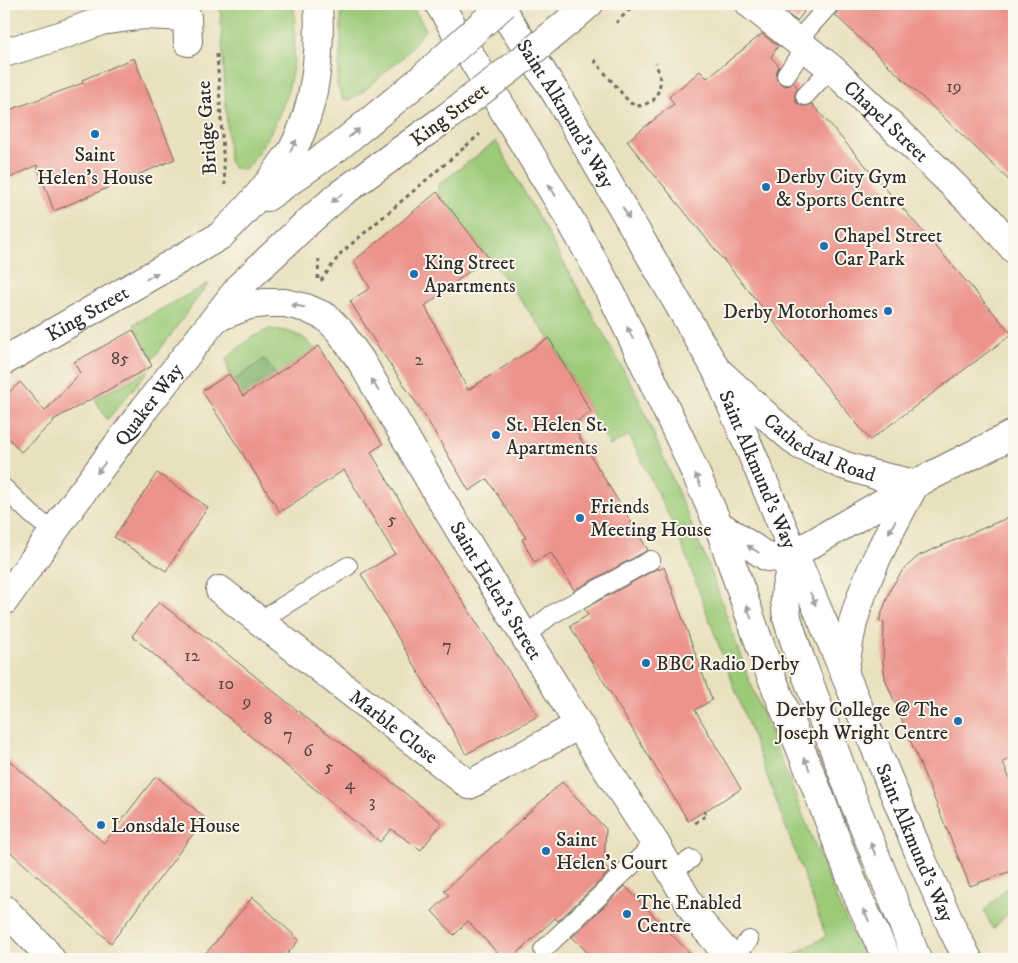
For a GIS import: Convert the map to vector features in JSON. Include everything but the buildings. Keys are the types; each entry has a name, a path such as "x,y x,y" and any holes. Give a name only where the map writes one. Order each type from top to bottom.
{"main road":[{"path":"244,213 288,156 301,129 314,87 319,28 318,4"},
{"path":"439,4 568,216 611,293 684,447 718,524 768,668 859,899 887,959"},
{"name":"Saint Alkmund's Way","path":"498,4 557,95 716,369 919,853 968,959"},
{"path":"244,213 338,146 420,80 504,4"},
{"name":"Chapel Street","path":"750,4 832,68 987,218 1014,249"},
{"name":"King Street","path":"308,222 339,196 512,67 582,10"},
{"path":"4,53 101,21 145,15 186,17 188,42"},
{"name":"King Street","path":"4,361 220,236 244,213"},
{"name":"Quaker Way","path":"4,601 145,408 242,284 308,222"},
{"name":"Saint Helen's Street","path":"216,318 249,305 285,303 306,308 326,317 339,330 361,360 440,498 579,725 655,843 681,865 700,922 738,953"},
{"name":"Cathedral Road","path":"716,369 800,445 843,465 875,475 915,484"},
{"name":"Cathedral Road","path":"718,524 767,557 780,558 794,554 915,484 1014,434"},
{"path":"844,672 853,624 863,590 882,546 915,484"},
{"path":"794,554 786,587 785,600 789,626 852,797 917,959"},
{"name":"Marble Close","path":"220,590 469,785 579,725"},
{"path":"4,909 52,959"}],"lane":[{"path":"786,75 801,44 830,4"},
{"path":"805,96 832,68"},
{"path":"4,488 53,532"},
{"path":"525,636 551,616 651,560"},
{"path":"259,621 348,566"},
{"path":"543,950 655,843"}],"path":[{"name":"Bridge Gate","path":"216,45 225,193"},
{"path":"594,60 630,103 640,106 653,101 660,89 660,78 656,63"},
{"path":"319,254 317,286 341,253 466,146"},
{"path":"4,717 8,711"},
{"path":"695,823 707,815 704,811"}],"green space":[{"path":"220,4 293,4 295,16 294,62 287,95 275,125 251,164 243,170 233,167 229,161"},
{"path":"341,4 411,4 426,29 404,56 365,90 350,100 343,99 337,85 341,43"},
{"path":"496,141 637,394 712,574 746,672 838,903 865,959 787,959 826,936 679,537 629,435 610,446 549,338 437,192 438,185"},
{"path":"209,283 153,359 134,324"},
{"path":"270,329 286,331 303,337 315,349 276,375 264,359 233,381 229,374 226,359 252,337"},
{"path":"264,359 276,375 268,435 233,381"},
{"path":"149,370 107,420 95,399"},
{"path":"1014,880 1014,907 993,929 984,911"}],"place":[{"name":"Saint Helen's House","path":"95,134"},
{"name":"Derby City Gym & Sports Centre","path":"766,187"},
{"name":"Chapel Street Car Park","path":"824,246"},
{"name":"King Street Apartments","path":"414,274"},
{"name":"Derby Motorhomes","path":"888,311"},
{"name":"St. Helen St. Apartments","path":"496,435"},
{"name":"Friends Meeting House","path":"580,518"},
{"name":"BBC Radio Derby","path":"646,663"},
{"name":"Derby College @ The Joseph Wright Centre","path":"958,721"},
{"name":"Lonsdale House","path":"101,825"},
{"name":"Saint Helen's Court","path":"546,851"},
{"name":"The Enabled Centre","path":"627,914"}]}
